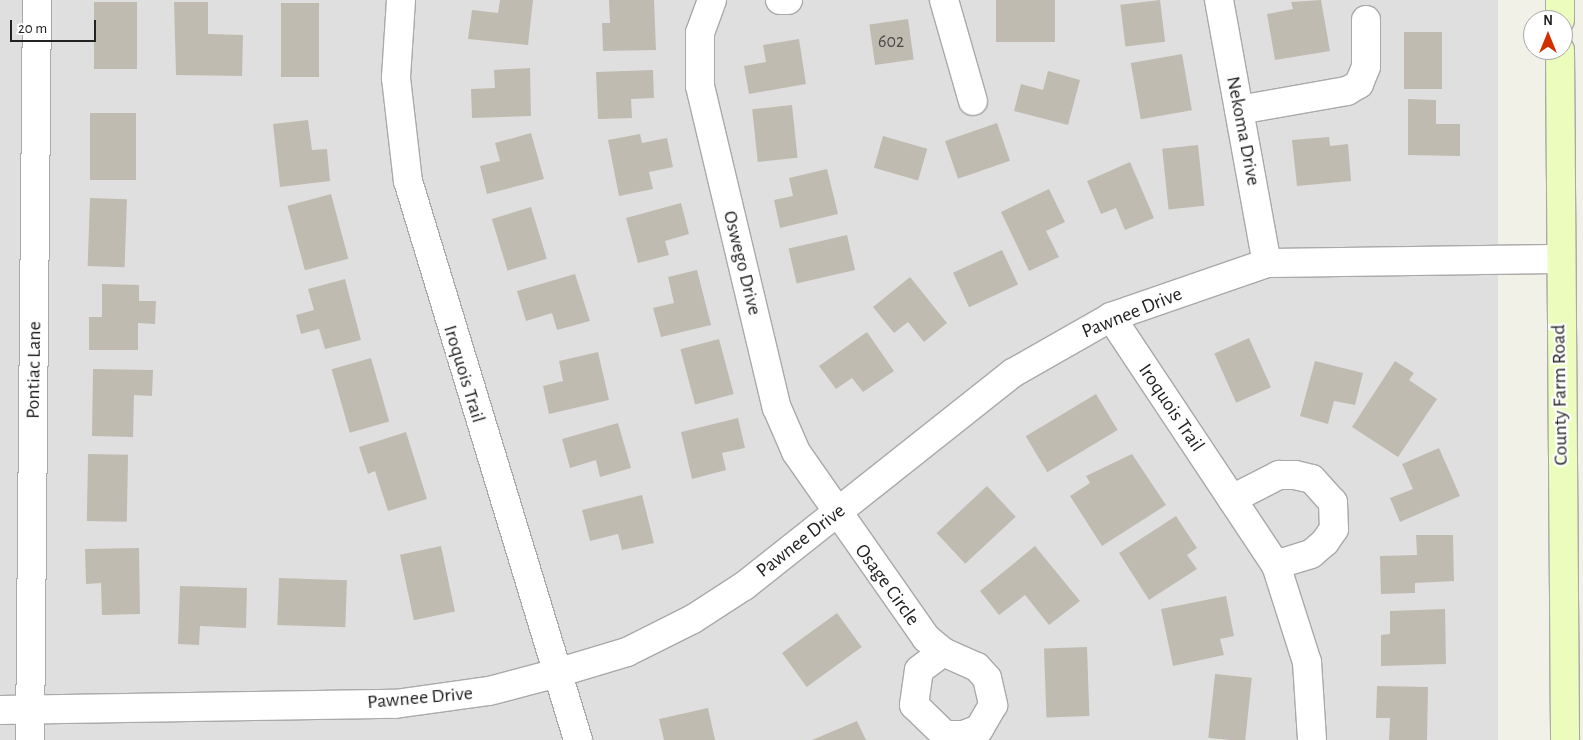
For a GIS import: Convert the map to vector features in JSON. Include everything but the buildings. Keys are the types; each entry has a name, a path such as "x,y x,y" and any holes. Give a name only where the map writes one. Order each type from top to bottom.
{"main road":[{"name":"County Farm Road","path":"1560,60 1558,259 1565,740"}],"street":[{"name":"Pontiac Lane","path":"30,740 37,0"},
{"name":"Iroquois Trail","path":"401,0 396,78 408,181 578,740"},
{"name":"Oswego Drive","path":"712,0 700,33 704,108 777,408 796,452 836,513"},
{"path":"780,0 788,0"},
{"path":"944,0 973,101"},
{"name":"Nekoma Drive","path":"1219,0 1268,263"},
{"path":"1239,110 1347,91 1359,84 1366,68 1366,20"},
{"name":"Pawnee Drive","path":"0,710 395,704 489,691 557,673 627,652 693,619 744,586 1013,373 1110,317 1268,263 1558,259"},
{"name":"Iroquois Trail","path":"1110,317 1276,565 1307,662 1312,740"},
{"path":"1232,499 1279,475 1295,475 1312,479 1333,502 1334,529 1325,542 1311,554 1276,565"},
{"name":"Osage Circle","path":"836,513 926,638 943,652"}],"shaded area":[{"path":"0,0 1498,0 1498,740 0,740"}]}
